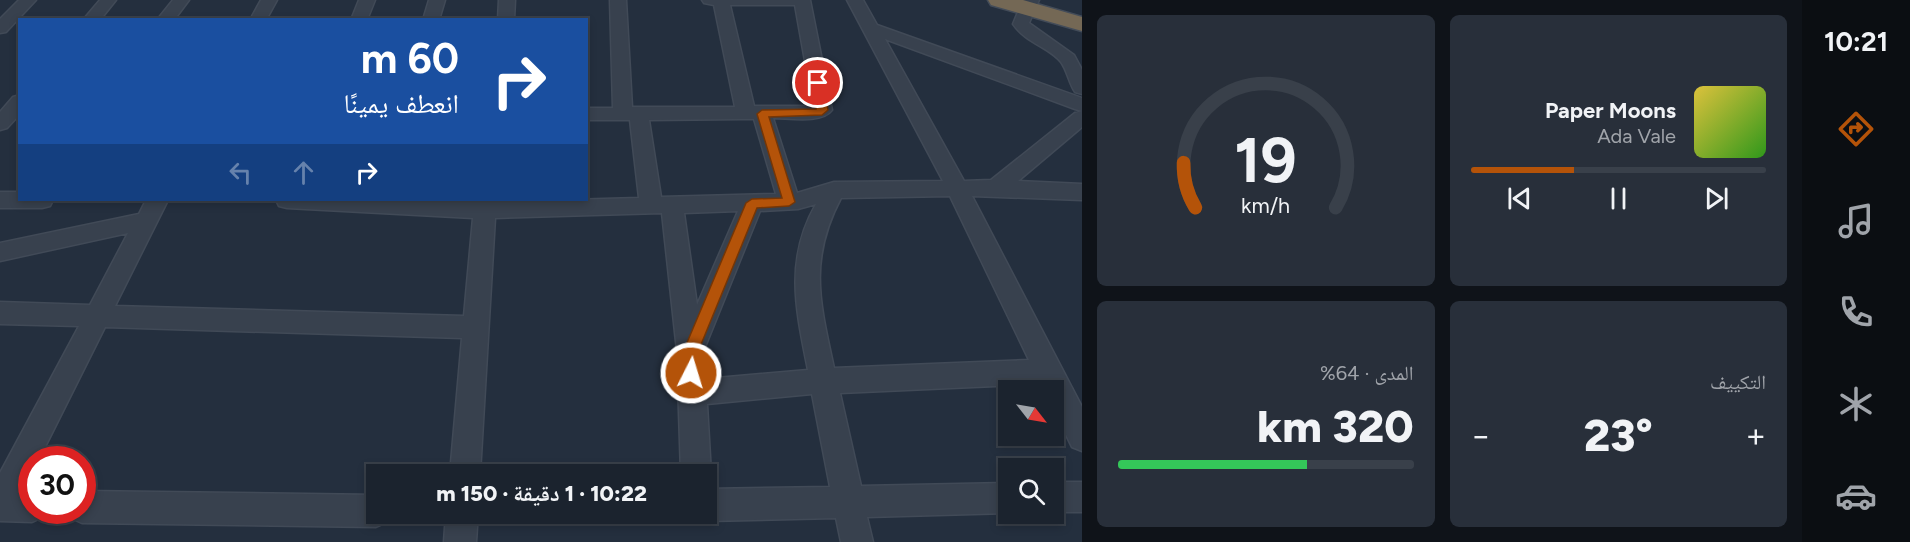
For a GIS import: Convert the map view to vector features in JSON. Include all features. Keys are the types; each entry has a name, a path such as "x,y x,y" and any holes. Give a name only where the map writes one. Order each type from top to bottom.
{"highway":[{"path":"999,0 1030,3 1082,14"},
{"path":"1030,3 1082,24"}],"street":[{"path":"0,28 28,0"},
{"path":"93,18 108,0"},
{"path":"167,18 181,0"},
{"path":"259,18 269,0"},
{"path":"360,18 367,0"},
{"path":"432,18 437,0"},
{"path":"506,18 507,0"},
{"path":"618,0 631,114 661,205 690,352 696,464"},
{"path":"588,114 813,114 822,110 800,0 710,0"},
{"path":"855,0 957,188 1082,437"},
{"path":"721,1 754,114 789,202"},
{"path":"1030,3 1021,24 1028,32 1075,54 1082,88"},
{"path":"869,28 1082,105"},
{"path":"0,124 18,103"},
{"path":"996,188 1082,117"},
{"path":"334,201 484,205 661,205 789,202 834,190 996,188 1082,192"},
{"path":"834,190 821,213 810,246 806,276 810,317 857,542"},
{"path":"0,200 18,200"},
{"path":"690,352 752,203"},
{"path":"466,464 484,205"},
{"path":"0,252 151,210"},
{"path":"18,506 0,505 151,210"},
{"path":"0,313 475,327"},
{"path":"692,393 823,381 1049,371"},
{"path":"1064,497 1082,497"},
{"path":"717,505 998,498"},
{"path":"96,507 366,511"},
{"path":"460,542 461,524"}],"route":[{"path":"691,373 690,352 752,203 789,202 762,114 813,114 822,110 818,83"}]}
